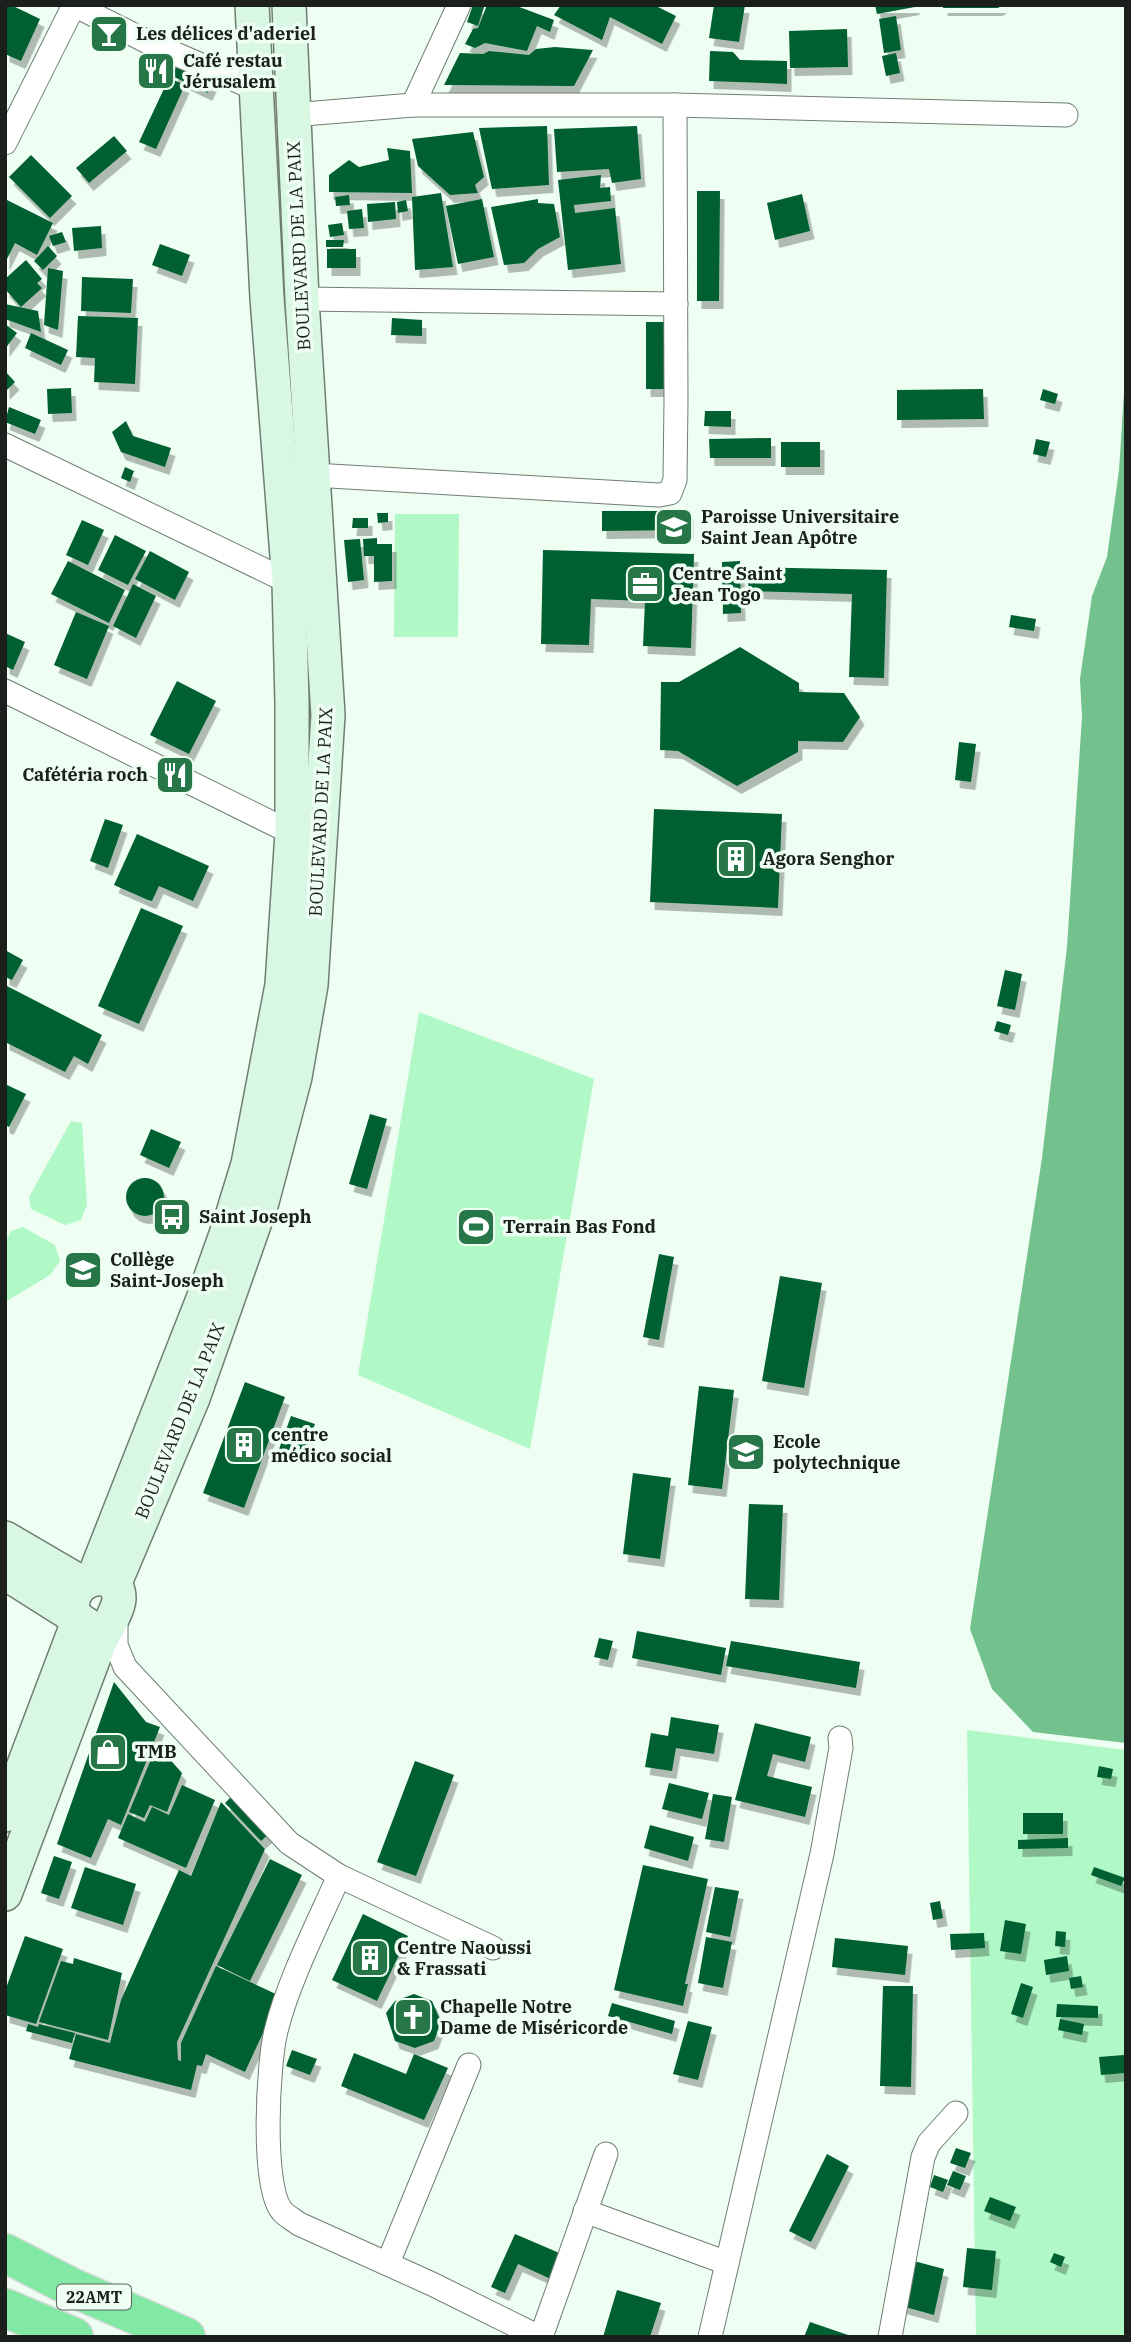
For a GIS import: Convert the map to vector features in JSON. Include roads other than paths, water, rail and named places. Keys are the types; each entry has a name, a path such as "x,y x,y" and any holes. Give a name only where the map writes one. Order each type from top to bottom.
{"highway":[{"name":"22AMT","path":"5,2253 71,2287 186,2337"},
{"path":"5,2308 58,2334"}],"main road":[{"name":"BOULEVARD DE LA PAIX","path":"5,1815 95,1602 193,1398 262,1202 295,1077 311,985 327,715 304,581 267,298 252,5"},
{"name":"BOULEVARD DE LA PAIX","path":"5,1894 95,1602 248,1164 282,985 292,834 292,703 313,475 292,115 289,5"},
{"path":"5,1538 95,1602"},
{"path":"5,1573 95,1602"}],"street":[{"path":"5,143 74,5 148,42 256,89"},
{"path":"413,105 459,5"},
{"path":"292,115 413,105 676,106 1066,115"},
{"path":"313,475 659,495 670,493 675,480 676,106"},
{"path":"302,299 676,304"},
{"path":"5,445 304,581"},
{"path":"5,691 292,834"},
{"path":"95,1602 125,1667 132,1676 289,1843 339,1876 494,1948"},
{"path":"710,2337 822,1854 841,1748 840,1738"},
{"path":"339,1876 289,1991 276,2030 270,2071 269,2148 274,2193 281,2210 299,2224 388,2263 540,2337 606,2154"},
{"path":"388,2263 470,2065"},
{"path":"890,2337 923,2157 929,2143 956,2113"},
{"path":"586,2211 727,2263"}],"place":[{"name":"Les délices d'aderiel","path":"109,34"},
{"name":"Café restau Jérusalem","path":"156,71"},
{"name":"Paroisse Universitaire Saint Jean Apôtre","path":"674,527"},
{"name":"Centre Saint Jean Togo","path":"645,584"},
{"name":"Cafétéria roch","path":"175,775"},
{"name":"Agora Senghor","path":"736,859"},
{"name":"Saint Joseph","path":"172,1217"},
{"name":"Terrain Bas Fond","path":"476,1227"},
{"name":"Collège Saint-Joseph","path":"83,1270"},
{"name":"centre médico social","path":"244,1445"},
{"name":"Ecole polytechnique","path":"746,1452"},
{"name":"TMB","path":"108,1752"},
{"name":"Centre Naoussi & Frassati","path":"370,1958"},
{"name":"Chapelle Notre Dame de Miséricorde","path":"413,2017"}]}
